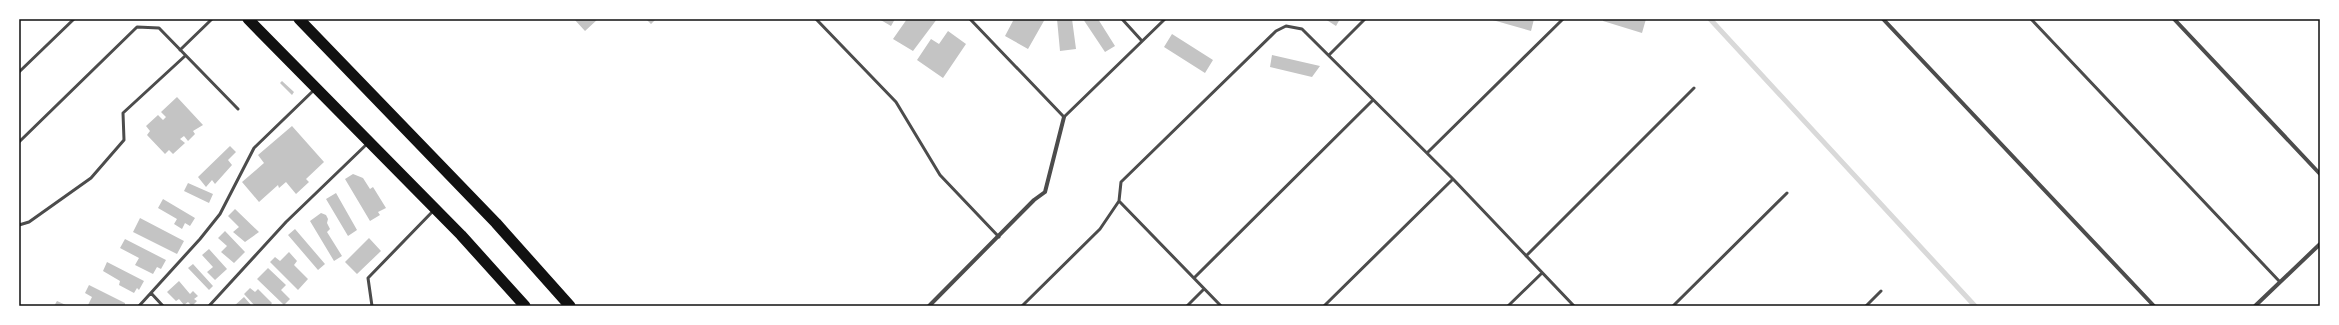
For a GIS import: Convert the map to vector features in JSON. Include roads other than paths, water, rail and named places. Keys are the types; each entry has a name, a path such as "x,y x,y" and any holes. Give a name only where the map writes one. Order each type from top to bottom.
{"highway":[{"path":"248,19 435,209 525,306"},
{"path":"299,19 477,203 570,306"}],"street":[{"path":"1883,19 2154,306"},
{"path":"2174,19 2320,174"},
{"path":"929,306 1034,200 1045,192 1064,117"},
{"path":"2255,306 2320,244"}],"lane":[{"path":"19,72 74,19"},
{"path":"180,50 212,19"},
{"path":"816,19 896,102 940,175 999,237"},
{"path":"970,19 1064,117 1165,19"},
{"path":"1122,19 1142,41"},
{"path":"1329,55 1365,19"},
{"path":"1426,153 1562,19"},
{"path":"2031,19 2280,282"},
{"path":"19,142 137,26 159,28 238,109"},
{"path":"1022,306 1100,229 1119,201 1121,182 1276,31 1286,26 1302,29 1329,55 1453,180 1574,306"},
{"path":"19,225 29,222 91,178 124,140 122,113 185,56"},
{"path":"139,306 200,239 220,214 254,148 316,88"},
{"path":"1526,256 1694,88"},
{"path":"1194,278 1373,100"},
{"path":"209,306 286,222 369,142"},
{"path":"1324,306 1453,180"},
{"path":"1673,306 1787,193"},
{"path":"1119,201 1221,306"},
{"path":"372,306 368,278 435,209"},
{"path":"1508,306 1542,273"},
{"path":"1187,306 1204,289"},
{"path":"1866,306 1880,291"},
{"path":"151,293 163,306"}],"waterway":[{"path":"1710,19 1975,306"}]}
